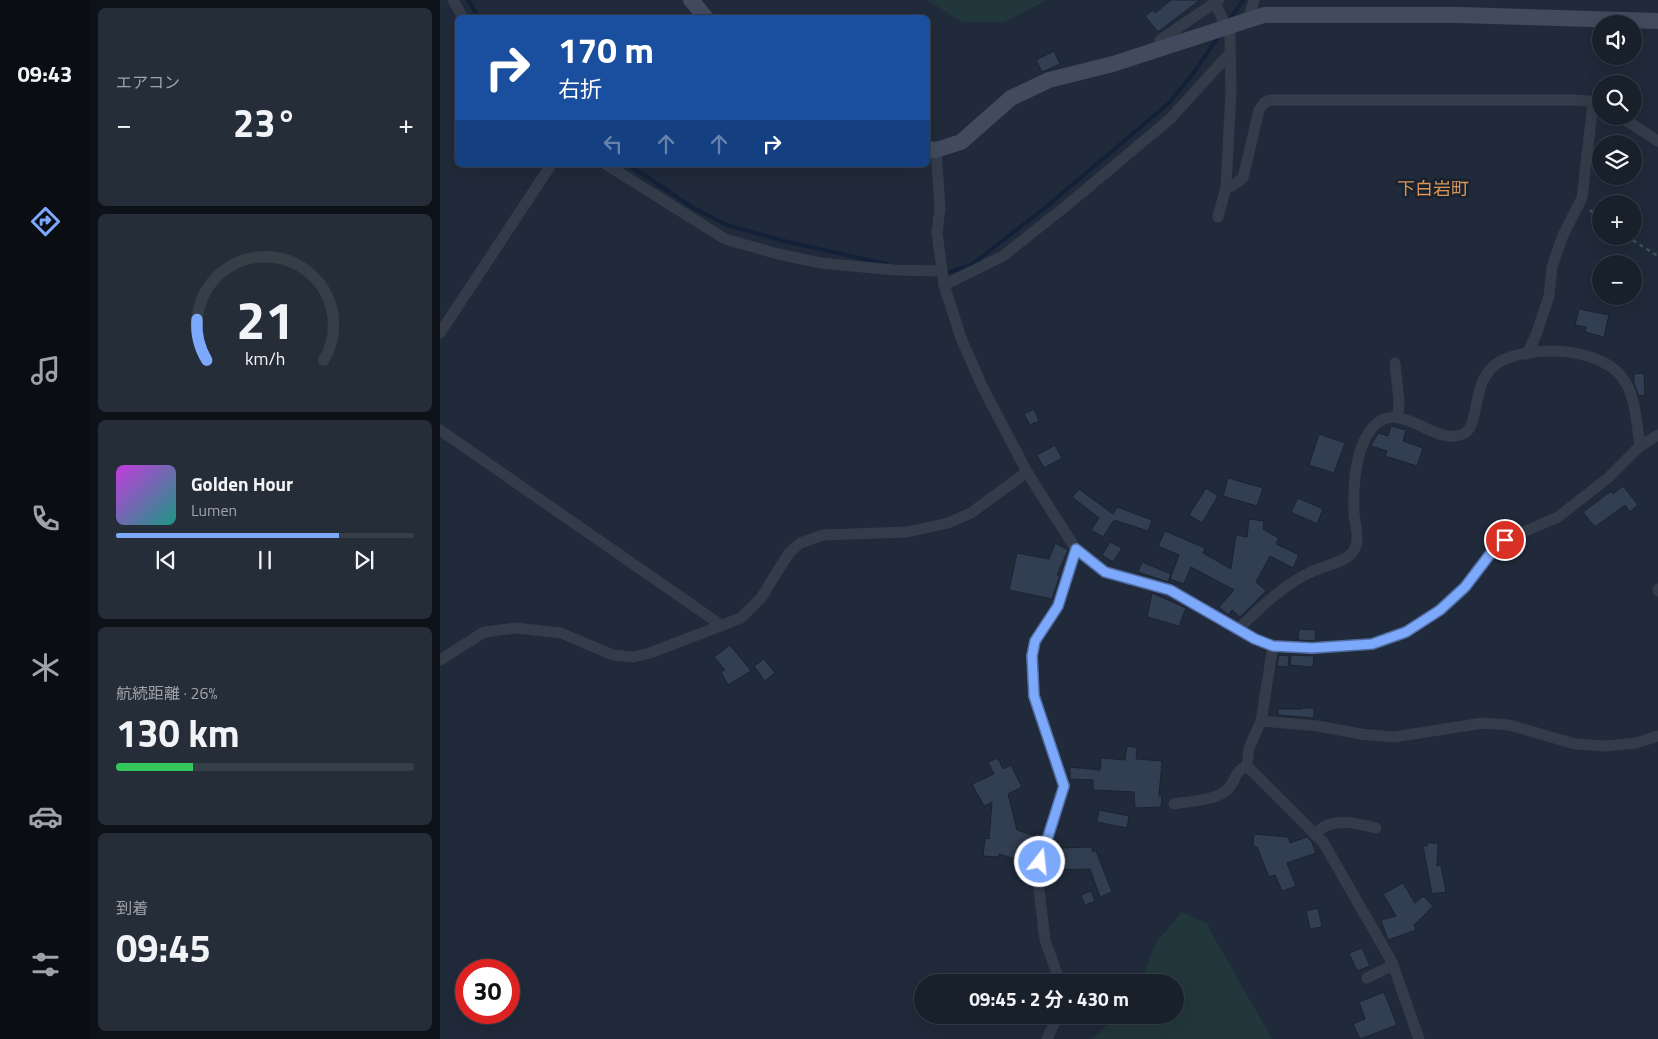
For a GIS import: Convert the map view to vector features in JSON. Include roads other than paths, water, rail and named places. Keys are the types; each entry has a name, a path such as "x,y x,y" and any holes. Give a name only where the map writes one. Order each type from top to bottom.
{"street":[{"path":"452,0 461,15"},
{"path":"691,0 704,15"},
{"path":"1248,20 1254,0"},
{"path":"1158,48 1160,40 1217,2 1230,35 1231,91 1226,187 1218,217"},
{"path":"1656,18 1358,13 1264,14 1113,64 1049,80 1011,98 961,142 932,150 940,208 938,233 944,285 982,386 1027,472 1076,549 1105,572 1170,590 1237,630 1273,646 1312,648 1372,644 1406,632 1440,610 1465,587 1494,549 1505,540 1558,517 1608,478 1640,446 1658,435"},
{"path":"944,285 1003,256 1066,206 1170,119 1230,53"},
{"path":"1226,187 1232,186 1243,178 1259,110 1264,103 1270,100 1514,99 1574,100 1592,104"},
{"path":"1527,354 1536,335 1549,296 1552,267 1563,235 1582,198 1594,125"},
{"path":"1633,125 1658,141"},
{"path":"440,333 549,167"},
{"path":"610,167 725,239 778,254 821,263 894,270 941,271"},
{"path":"1237,630 1263,603 1309,572 1348,556 1354,550 1357,541 1354,499 1359,454 1375,424 1398,417 1444,436 1465,433 1471,426 1476,396 1487,374 1502,360 1547,351 1581,354 1597,359 1623,377 1628,386 1640,446"},
{"path":"1395,362 1398,417"},
{"path":"440,430 720,625"},
{"path":"440,660 484,632 516,628 561,632 614,655 633,657 650,653 741,618 752,608 789,553 800,543 824,535 907,532 948,523 971,513 1027,472"},
{"path":"1057,974 1044,940 1037,874 1064,786 1034,696 1032,656 1035,641 1058,606 1076,549"},
{"path":"1247,766 1249,748 1261,721 1273,646"},
{"path":"1261,721 1318,726 1362,734 1394,737 1483,722 1509,725 1575,744 1606,746 1636,742 1658,736"},
{"path":"1174,804 1220,795 1229,789 1240,768 1247,766"},
{"path":"1247,766 1323,842 1393,965 1420,1039"},
{"path":"1315,835 1319,829 1334,824 1354,822 1376,828"},
{"path":"1367,978 1393,965"},
{"path":"1047,1039 1054,1024"}],"waterway":[{"path":"468,0 477,15"},
{"path":"1229,21 1243,0"},
{"path":"943,274 971,265 1046,207 1169,103 1195,71 1218,37"},
{"path":"632,167 695,209 727,225 784,241 887,264"}],"district":[{"name":"下白岩町","path":"1433,189"}]}
